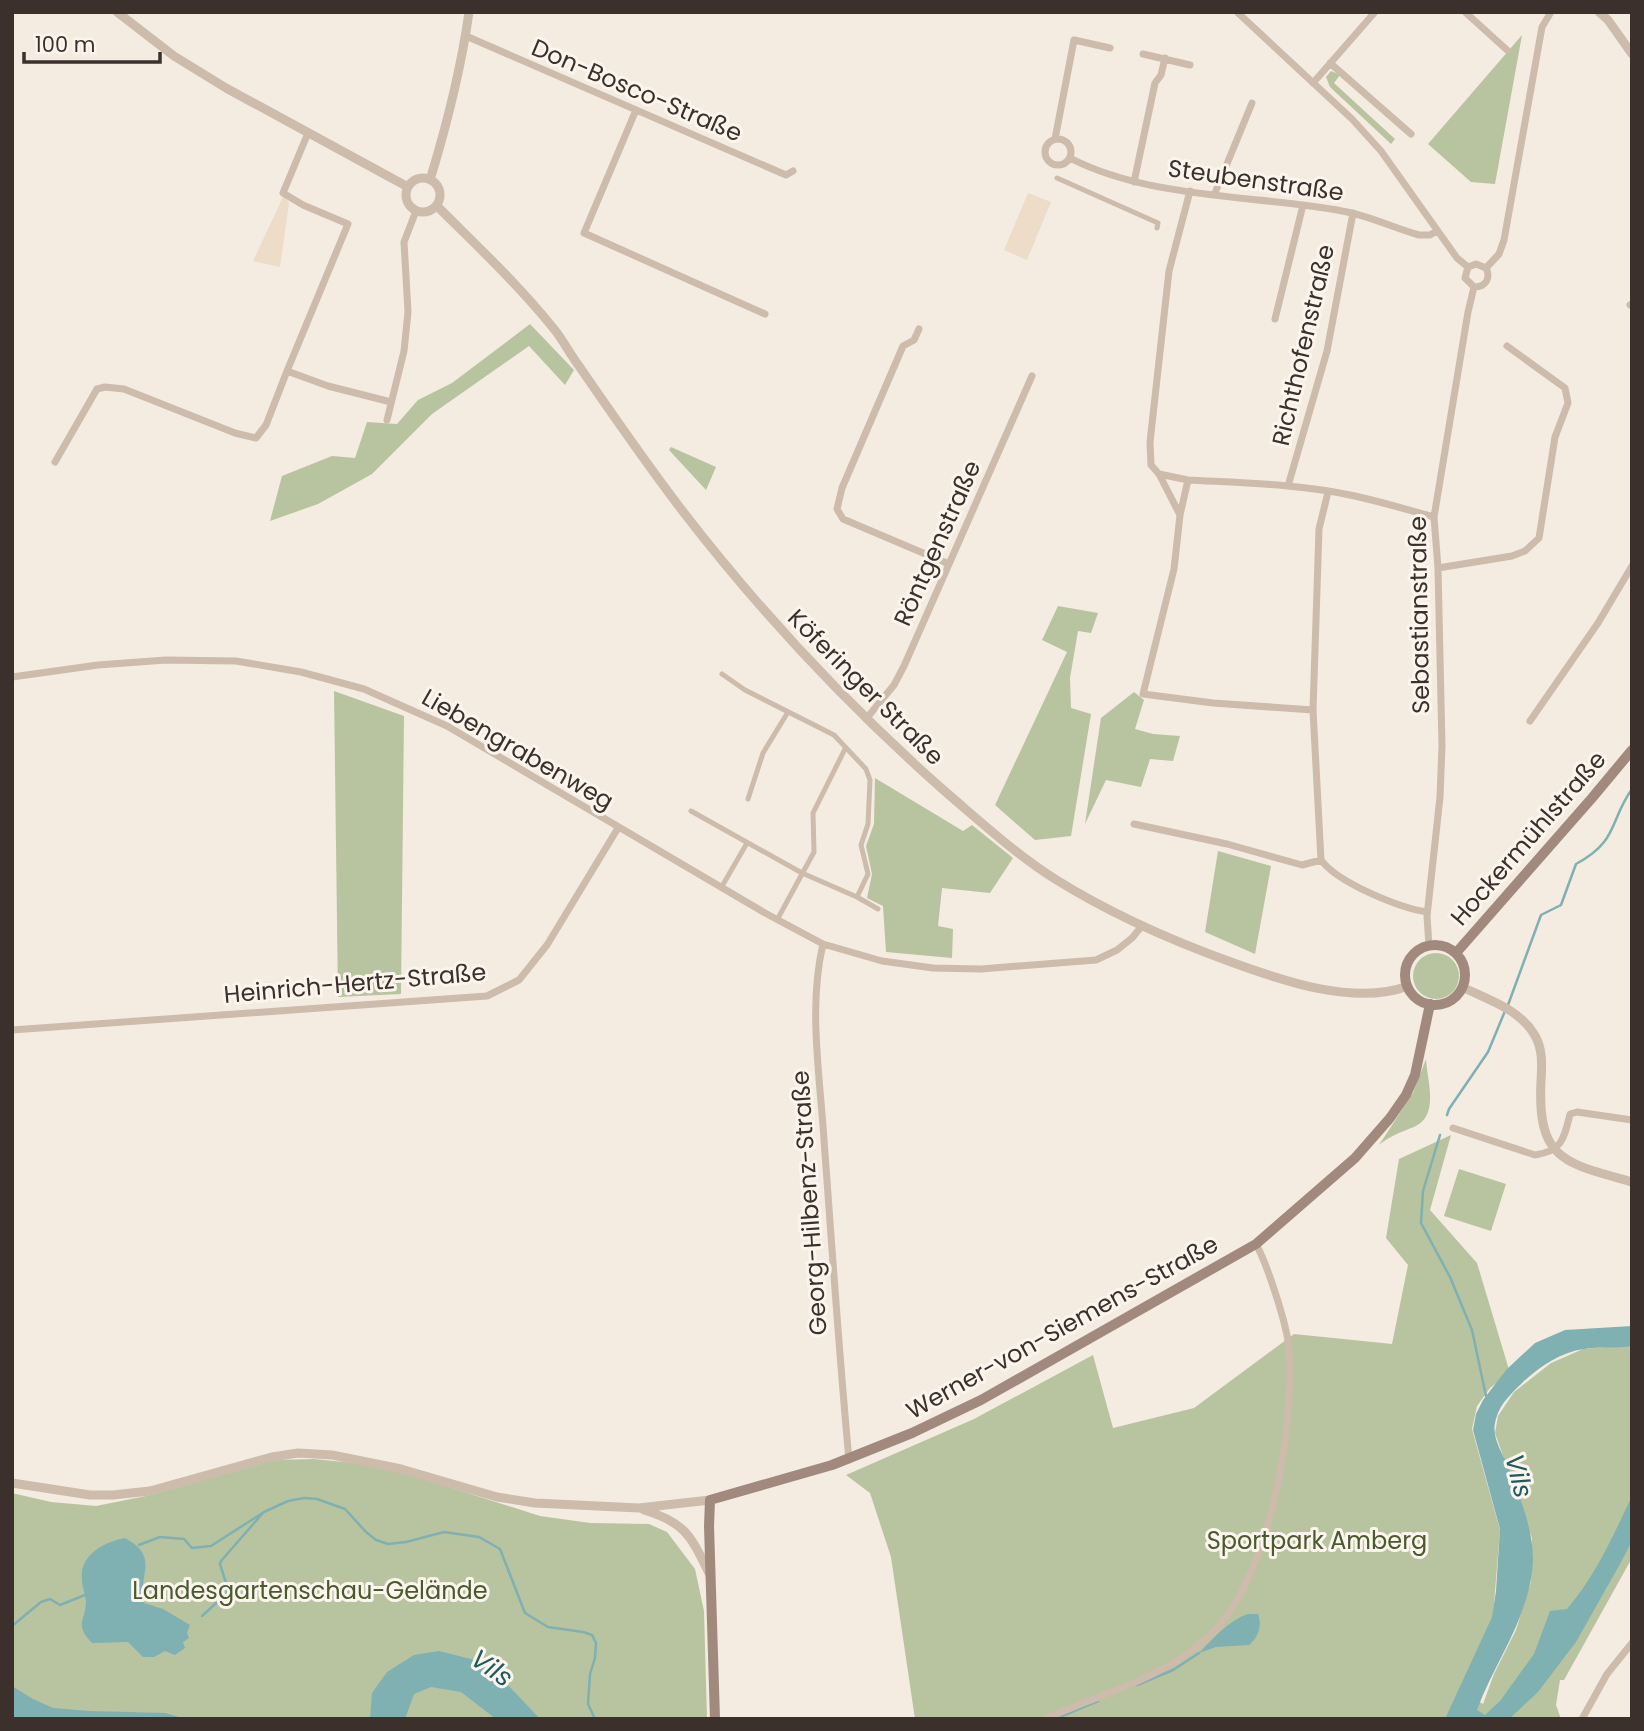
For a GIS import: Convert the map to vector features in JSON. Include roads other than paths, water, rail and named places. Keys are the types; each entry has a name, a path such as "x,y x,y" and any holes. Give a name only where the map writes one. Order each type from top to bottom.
{"main road":[{"name":"Hockermühlstraße","path":"1456,953 1632,750"},
{"path":"1439,945 1456,953 1464,965 1465,973 1462,987 1449,1001 1430,1004 1414,995 1408,986 1406,970 1413,954 1429,946 1439,945"},
{"name":"Werner-von-Siemens-Straße","path":"710,1500 849,1460 912,1433 981,1400 1256,1244 1355,1158 1390,1118 1406,1095 1415,1075 1430,1004"},
{"path":"710,1500 715,1719"}],"street":[{"path":"117,12 174,56 226,89 408,187"},
{"path":"430,180 447,127 469,12"},
{"path":"1237,12 1352,119 1381,151 1457,258 1468,267"},
{"path":"1313,83 1375,12"},
{"path":"1465,12 1507,50"},
{"path":"1486,268 1499,254 1504,240 1542,27 1551,12"},
{"path":"1600,12 1632,54"},
{"name":"Don-Bosco-Straße","path":"466,36 786,175 793,171"},
{"path":"1055,139 1068,144 1070,158 1060,165 1049,162 1045,148 1055,139 1074,40 1110,48"},
{"path":"1143,54 1190,65"},
{"path":"1134,182 1155,83 1161,75 1166,58"},
{"path":"1330,63 1411,134"},
{"path":"1214,193 1252,103"},
{"path":"636,110 584,233 765,314"},
{"path":"55,462 97,389 105,387 124,389 235,433 256,438 266,425 348,223 303,205 283,193 308,133"},
{"name":"Steubenstraße","path":"1070,158 1092,169 1134,182 1353,213 1419,235 1437,231"},
{"path":"420,178 430,180 440,191 437,206 427,212 416,211 408,203 408,187 420,178"},
{"path":"1057,178 1158,223 1157,228"},
{"path":"1180,515 1151,464 1150,442 1169,271 1190,191"},
{"path":"1275,319 1303,205"},
{"name":"Köferinger Straße","path":"437,206 506,275 556,331 680,508 772,622 866,719 975,817 1036,866 1097,904 1141,927 1246,968 1328,990 1373,995 1408,986"},
{"path":"387,420 404,351 408,312 404,242 416,211"},
{"name":"Richthofenstraße","path":"1288,486 1327,351 1353,213"},
{"path":"1476,264 1486,268 1489,275 1487,282 1474,287 1469,284 1465,278 1468,267 1476,264"},
{"name":"Sebastianstraße","path":"1429,946 1427,912 1441,771 1438,568 1434,517 1465,325 1474,287"},
{"path":"919,329 914,340 903,346 842,488 837,509 843,519 949,564"},
{"path":"1438,568 1512,556 1525,551 1539,538 1555,438 1567,403 1565,388 1507,346"},
{"path":"287,371 328,386 391,402"},
{"name":"Röntgenstraße","path":"866,719 894,685 904,666 1032,376"},
{"path":"1159,474 1188,480 1288,486 1354,496 1434,517"},
{"path":"1188,480 1180,515 1174,569 1143,694 1213,703 1312,710"},
{"path":"1328,492 1319,529 1312,710 1321,860 1334,873 1386,900 1404,908 1427,912"},
{"path":"1530,721 1598,623 1632,566"},
{"name":"Liebengrabenweg","path":"12,677 97,665 166,660 236,661 301,671 364,689 447,726 777,920 823,944 882,961 933,968 993,968 1096,960 1117,950 1141,927"},
{"path":"722,674 745,690 834,735 866,769 870,780 868,824 861,845 868,874 857,897"},
{"path":"748,799 763,753 788,712"},
{"path":"777,920 814,852 813,813 845,749"},
{"path":"691,811 802,873 878,909"},
{"path":"1134,824 1227,844 1302,865 1321,860"},
{"name":"Heinrich-Hertz-Straße","path":"12,1030 487,996 519,980 547,946 618,828"},
{"path":"721,888 747,843"},
{"name":"Georg-Hilbenz-Straße","path":"823,944 818,971 817,1034 836,1321 849,1460"},
{"path":"1462,987 1517,1015 1534,1034 1542,1061 1540,1110 1543,1129 1554,1149 1577,1166 1632,1182"},
{"path":"1453,1128 1535,1155 1548,1153 1559,1146 1565,1136 1570,1114 1577,1112 1632,1120"},
{"path":"1045,1719 1180,1660 1208,1638 1241,1594 1263,1541 1277,1496 1287,1417 1289,1348 1256,1244"},
{"name":"Werner-von-Siemens-Straße","path":"12,1483 70,1493 113,1495 150,1491 272,1457 299,1453 332,1455 401,1469 497,1497 536,1503 639,1508 710,1500"},
{"path":"639,1508 670,1519 685,1531 712,1580"},
{"path":"1582,1719 1607,1674 1632,1643"}],"water":[{"path":"1632,1326 1632,1346 1590,1348 1559,1356 1524,1381 1507,1398 1498,1413 1496,1439 1523,1506 1533,1559 1529,1590 1523,1608 1477,1710 1485,1715 1500,1701 1534,1654 1550,1611 1567,1609 1587,1583 1632,1496 1632,1541 1576,1642 1538,1692 1509,1719 1445,1719 1492,1617 1496,1591 1500,1529 1473,1430 1476,1414 1483,1400 1507,1369 1535,1343 1565,1330"},
{"path":"125,1538 136,1545 145,1560 144,1603 163,1609 190,1625 187,1633 189,1638 183,1642 185,1648 175,1655 165,1651 154,1657 143,1657 128,1642 92,1643 83,1631 86,1603 82,1571 85,1563 101,1546"},
{"path":"1248,1614 1258,1614 1260,1622 1259,1631 1249,1645 1216,1647 1199,1653 1228,1625"},
{"path":"439,1651 479,1661 508,1685 540,1719 496,1719 461,1692 431,1687 414,1694 405,1719 370,1719 372,1693 387,1672 414,1655"},
{"path":"12,1686 53,1708 165,1713 186,1719 12,1719"}],"waterway":[{"path":"1508,1005 1541,915 1561,905 1576,864 1607,839 1632,789"},
{"path":"1447,1115 1488,1052 1505,1011"},
{"path":"1440,1135 1423,1191 1421,1223 1450,1277 1472,1330 1486,1396"},
{"path":"139,1545 160,1537 184,1539 192,1548 211,1546 264,1512 288,1501 304,1498 317,1499 345,1509 366,1532 376,1540 388,1544 444,1532 479,1537 500,1549 525,1613 548,1627 592,1635 596,1643 588,1704 595,1719"},
{"path":"202,1616 227,1593 221,1561 262,1514"},
{"path":"12,1626 41,1602 50,1599 60,1605 85,1595"},
{"path":"1137,1685 1173,1670 1199,1653"},
{"path":"1055,1719 1098,1701"}],"water label":[{"name":"Vils","path":"1519,1476"},
{"name":"Vils","path":"492,1668"}],"park label":[{"name":"Sportpark Amberg","path":"1317,1540"},
{"name":"Landesgartenschau-Gelände","path":"310,1590"}]}
